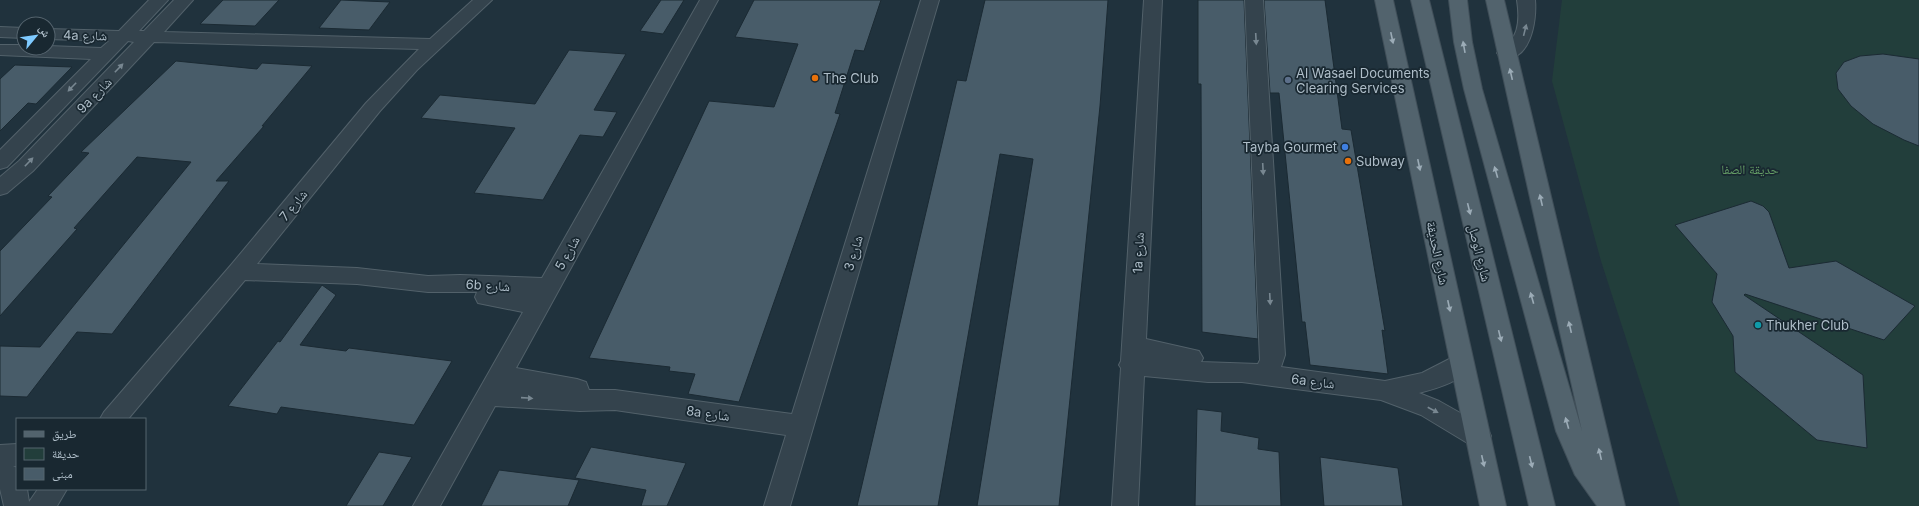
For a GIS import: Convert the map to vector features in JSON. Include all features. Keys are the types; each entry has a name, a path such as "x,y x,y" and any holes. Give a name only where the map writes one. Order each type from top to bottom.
{"main road":[{"name":"شارع الحديقة","path":"1384,0 1493,506"},
{"name":"شارع الوصل","path":"1420,0 1542,506"},
{"path":"1445,0 1459,10 1473,89 1569,431 1584,467 1612,506"},
{"path":"1495,0 1612,506"}],"street":[{"name":"9a شارع","path":"0,162 104,54 159,0"},
{"name":"9a شارع","path":"0,188 26,166 184,0"},
{"name":"شارع 7","path":"113,416 245,263 373,107 411,66 482,0"},
{"name":"شارع 5","path":"426,506 542,296 709,0"},
{"name":"شارع 3","path":"777,506 930,0"},
{"name":"1a شارع","path":"1125,506 1132,356 1153,0"},
{"path":"1253,374 1272,362 1273,355 1254,0"},
{"path":"1506,52 1518,46 1524,36 1527,22 1526,0"},
{"path":"0,32 16,33"},
{"name":"4a شارع","path":"56,34 434,44"},
{"name":"4a شارع","path":"13,48 104,54"},
{"name":"6b شارع","path":"245,263 326,276 357,276 428,284 455,292 542,296"},
{"name":"6a شارع","path":"1132,356 1208,372 1253,374 1383,390 1430,408 1478,436"},
{"name":"6a شارع","path":"1383,390 1427,382 1446,374 1461,363"},
{"name":"8a شارع","path":"493,385 580,401 615,400 801,426"},
{"path":"8,468 17,506"},
{"path":"41,506 53,490"}],"green space":[{"name":"حديقة الصفا","path":"1562,0 1919,0 1919,506 1680,506 1601,261 1552,81"}],"building":[{"path":"223,0 279,0 255,26 200,24"},
{"path":"341,0 390,2 369,30 319,28"},
{"path":"661,0 684,0 663,34 640,31"},
{"path":"754,0 881,0 864,51 855,50 835,113 840,114 739,402 688,394 695,374 669,371 670,367 589,358 709,101 774,107 798,44 735,37"},
{"path":"985,0 1108,0 1100,106 1059,506 977,506 1033,159 1000,154 938,506 857,506 957,80 966,81"},
{"path":"1198,0 1244,0 1258,339 1202,332 1201,84 1198,84"},
{"path":"1264,0 1325,0 1342,129 1351,130 1385,331 1382,330 1388,374 1310,365 1305,322 1302,322 1279,93 1270,93"},
{"path":"569,50 626,54 594,110 617,112 603,137 580,135 543,200 474,193 515,128 421,118 440,95 535,104"},
{"path":"1883,54 1919,59 1919,146 1873,124 1851,106 1838,89 1836,73 1844,62 1860,56"},
{"path":"176,61 257,69 262,63 312,66 262,126 264,126 216,181 229,181 112,334 77,332 27,397 0,396 0,346 40,347 191,162 137,157 74,228 77,229 0,316 0,251 52,197 48,196 89,153 81,152"},
{"path":"15,65 72,67 36,104 28,103 0,131 0,79"},
{"name":"Thukher Club","path":"1751,201 1763,206 1769,212 1789,268 1836,261 1915,306 1884,340 1745,294 1744,295 1863,375 1867,448 1817,440 1735,372 1733,336 1712,302 1717,274 1675,225"},
{"path":"322,285 336,295 300,345 346,351 349,348 452,361 414,425 281,407 277,414 228,406 278,341 280,342"},
{"path":"1197,409 1222,412 1221,431 1259,438 1258,449 1279,452 1281,506 1195,506"},
{"path":"591,447 686,463 667,506 641,506 646,490 575,478"},
{"path":"379,452 412,457 383,506 346,506"},
{"path":"1320,457 1398,468 1403,506 1324,506"},
{"path":"499,470 579,480 568,506 481,506"}],"place":[{"name":"The Club","path":"815,78"},
{"name":"Al Wasael Documents Clearing Services","path":"1288,80"},
{"name":"Tayba Gourmet","path":"1345,147"},
{"name":"Subway","path":"1348,161"},
{"name":"Thukher Club","path":"1758,325"}]}
